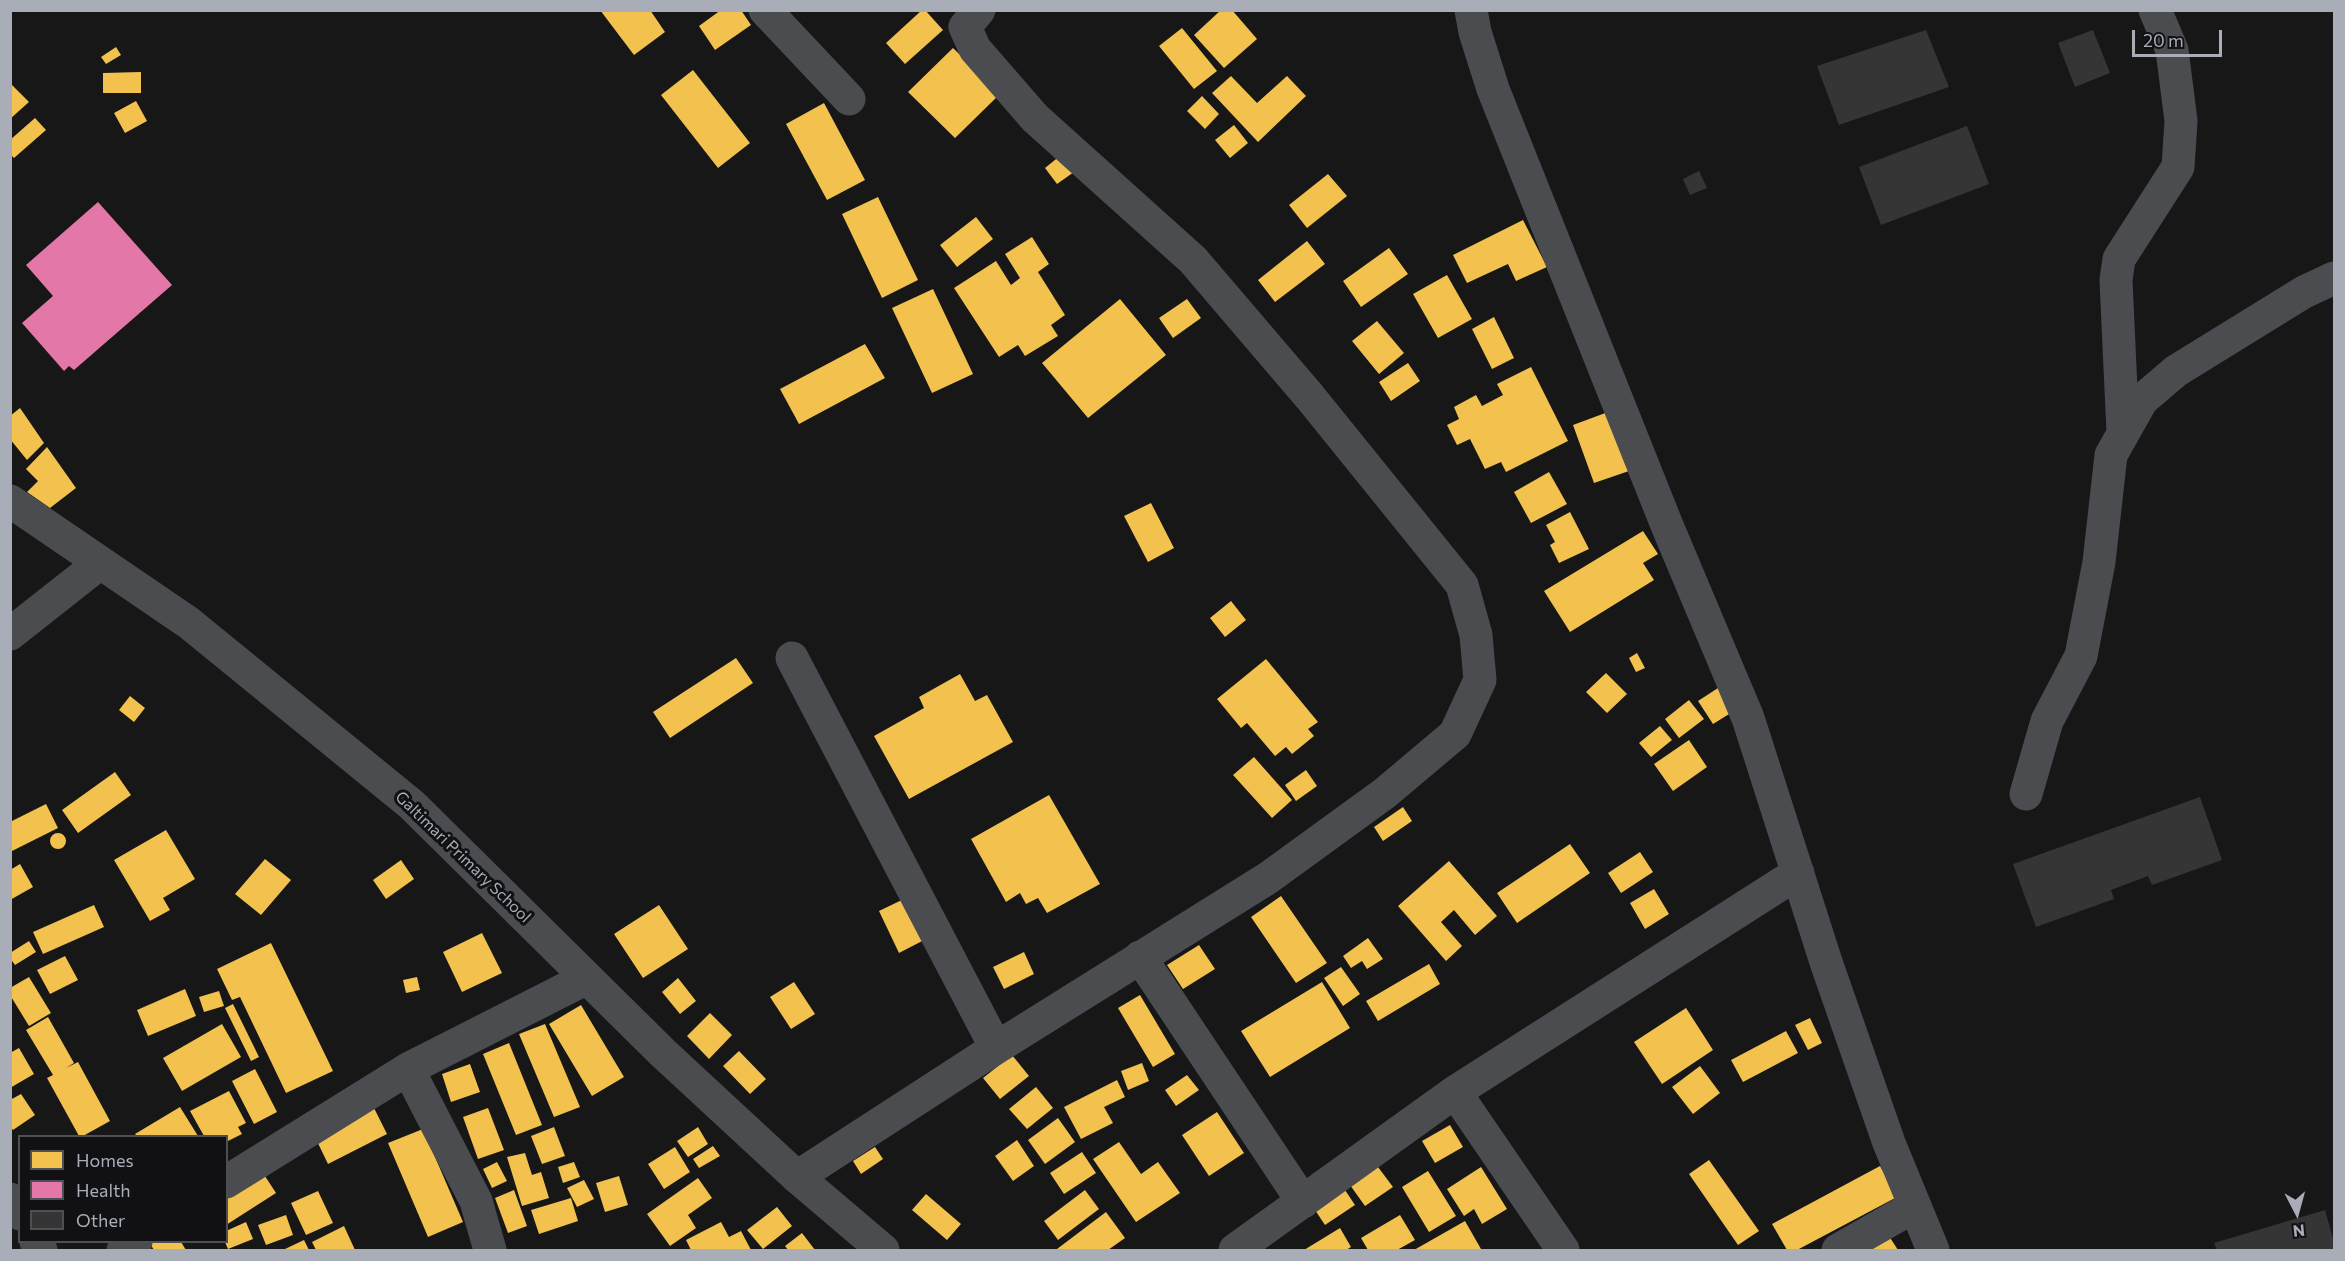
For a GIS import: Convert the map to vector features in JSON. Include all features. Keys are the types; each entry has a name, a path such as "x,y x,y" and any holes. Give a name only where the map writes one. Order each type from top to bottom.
{"street":[{"path":"765,10 849,99"},
{"path":"797,1177 996,1048 1269,878 1385,793 1455,735 1480,680 1476,635 1462,585 1310,397 1193,260 1035,118 975,49 965,27 980,10"},
{"path":"1471,10 1475,32 1493,89 1666,523 1748,718 1826,962 1889,1143 1933,1251"},
{"path":"2123,433 2116,280 2119,259 2178,167 2181,121 2172,50 2155,10"},
{"path":"2026,794 2047,721 2081,656 2099,562 2111,455 2142,400 2176,370 2304,292 2334,278"},
{"name":"Galtimari Primary School","path":"10,501 189,623 412,805 663,1053 797,1177 883,1251"},
{"path":"10,634 100,563"},
{"path":"792,658 996,1048"},
{"path":"1235,1251 1455,1092 1798,873"},
{"path":"1140,957 1303,1202"},
{"path":"228,1181 408,1069 587,978"},
{"path":"408,1069 476,1201 490,1251"},
{"path":"1455,1092 1563,1251"},
{"path":"1838,1251 1915,1206"}],"building: Homes":[{"path":"600,10 650,10 665,32 634,55"},
{"path":"721,10 741,10 751,25 715,50 699,26"},
{"path":"922,10 925,10 943,30 905,64 886,43"},
{"path":"1221,10 1232,10 1257,39 1224,68 1194,35"},
{"path":"1182,28 1217,71 1194,89 1159,46"},
{"path":"116,47 121,55 106,64 101,57"},
{"path":"953,48 1000,94 955,138 908,92"},
{"path":"693,70 750,143 718,168 661,95"},
{"path":"141,72 141,93 103,93 103,73"},
{"path":"1231,76 1257,103 1287,76 1306,96 1258,142 1212,93"},
{"path":"10,83 29,102 10,119"},
{"path":"1202,96 1219,114 1205,129 1187,111"},
{"path":"136,101 147,121 125,133 114,113"},
{"path":"824,103 865,180 827,200 786,124"},
{"path":"35,118 46,130 14,158 10,154 10,140"},
{"path":"1234,125 1248,143 1230,158 1215,140"},
{"path":"1061,155 1074,172 1057,184 1045,168"},
{"path":"1328,174 1347,196 1307,228 1289,205"},
{"path":"878,197 918,280 882,298 842,214"},
{"path":"976,217 993,239 957,267 940,245"},
{"path":"1523,220 1547,267 1516,281 1508,264 1467,283 1453,255"},
{"path":"1032,237 1049,264 1038,272 1065,315 1051,325 1058,336 1025,356 1018,345 999,357 954,288 996,261 1011,285 1020,278 1005,254"},
{"path":"1307,241 1325,264 1275,302 1258,280"},
{"path":"1389,248 1408,274 1361,307 1343,281"},
{"path":"1447,275 1472,319 1438,338 1413,294"},
{"path":"933,289 973,374 932,393 892,308"},
{"path":"1120,299 1166,355 1088,418 1042,363"},
{"path":"1187,299 1201,318 1173,338 1159,318"},
{"path":"1494,317 1514,358 1492,369 1472,329"},
{"path":"1377,321 1404,353 1379,374 1352,341"},
{"path":"865,344 885,378 799,424 780,389"},
{"path":"1408,363 1420,381 1391,401 1379,382"},
{"path":"1531,367 1568,441 1506,472 1501,462 1485,469 1470,439 1457,445 1447,425 1459,419 1454,407 1476,395 1482,406 1503,395 1497,384"},
{"path":"20,408 44,443 27,460 10,439 10,416"},
{"path":"1608,412 1629,471 1594,483 1573,425"},
{"path":"47,447 76,488 50,508 27,492 38,481 26,469"},
{"path":"1549,472 1567,504 1531,523 1514,492"},
{"path":"1151,503 1174,548 1148,562 1124,516"},
{"path":"1570,512 1589,549 1559,563 1550,545 1555,542 1546,525"},
{"path":"1643,531 1658,554 1643,563 1654,580 1570,632 1544,591"},
{"path":"1231,601 1246,620 1225,637 1210,618"},
{"path":"1637,653 1645,668 1636,672 1629,658"},
{"path":"736,658 753,683 670,738 653,712"},
{"path":"1266,659 1318,722 1308,729 1314,736 1292,754 1286,747 1275,756 1247,723 1241,728 1217,699"},
{"path":"1606,673 1627,694 1607,713 1586,692"},
{"path":"960,674 975,701 987,695 1013,742 909,799 874,736 924,708 919,697"},
{"path":"1718,688 1734,711 1713,724 1698,701"},
{"path":"130,696 145,708 134,722 119,710"},
{"path":"1689,700 1704,719 1679,738 1665,719"},
{"path":"1660,726 1672,740 1651,757 1639,743"},
{"path":"1689,740 1707,767 1673,791 1654,764"},
{"path":"1254,757 1292,800 1272,818 1233,775"},
{"path":"1306,770 1317,786 1296,801 1285,785"},
{"path":"115,772 131,795 78,833 62,810"},
{"path":"1049,795 1100,884 1047,913 1038,898 1026,904 1020,893 1006,902 971,839"},
{"path":"46,804 58,828 10,852 10,822"},
{"path":"1403,807 1412,821 1383,841 1374,827"},
{"path":"166,830 195,879 163,898 170,910 150,921 114,860"},
{"path":"58,833 64,835 66,841 64,847 58,849 52,847 50,841 52,835"},
{"path":"1570,844 1590,873 1517,923 1497,893"},
{"path":"1640,852 1653,872 1621,893 1608,873"},
{"path":"265,859 291,880 261,915 235,894"},
{"path":"401,860 414,879 386,899 373,880"},
{"path":"1449,861 1497,916 1475,935 1454,910 1441,922 1462,946 1446,961 1398,906"},
{"path":"20,864 33,887 10,900 10,870"},
{"path":"1654,889 1669,914 1645,929 1630,903"},
{"path":"1281,896 1327,963 1296,983 1251,917"},
{"path":"908,897 928,938 899,953 879,911"},
{"path":"94,905 104,927 43,954 33,932"},
{"path":"659,905 688,949 643,978 614,934"},
{"path":"482,933 502,973 462,992 443,952"},
{"path":"1368,938 1383,959 1367,969 1362,961 1351,968 1343,956"},
{"path":"29,941 36,952 15,965 10,958 10,953"},
{"path":"271,943 333,1071 286,1093 240,997 232,1000 217,969"},
{"path":"1199,945 1215,969 1183,989 1167,965"},
{"path":"1024,952 1034,974 1004,989 993,967"},
{"path":"65,956 78,980 50,994 37,970"},
{"path":"1429,964 1440,984 1378,1021 1366,1001"},
{"path":"1341,967 1360,994 1343,1006 1324,978"},
{"path":"29,977 51,1013 29,1026 10,995 10,988"},
{"path":"417,977 420,990 406,993 403,980"},
{"path":"678,978 696,1001 680,1014 662,992"},
{"path":"794,982 815,1014 791,1029 770,997"},
{"path":"1322,982 1350,1028 1270,1077 1241,1031"},
{"path":"185,989 196,1016 148,1036 137,1010"},
{"path":"219,991 224,1006 204,1012 199,997"},
{"path":"1140,995 1175,1054 1153,1067 1118,1008"},
{"path":"233,1004 259,1057 251,1061 225,1008"},
{"path":"581,1005 624,1077 592,1096 549,1024"},
{"path":"1686,1008 1713,1050 1662,1084 1634,1042"},
{"path":"710,1013 732,1035 709,1059 687,1036"},
{"path":"48,1017 74,1063 66,1068 78,1062 110,1121 85,1135 78,1135 47,1078 53,1075 26,1030"},
{"path":"1810,1018 1822,1043 1808,1050 1795,1025"},
{"path":"222,1024 241,1057 182,1091 163,1058"},
{"path":"545,1024 580,1107 554,1117 519,1034"},
{"path":"1786,1031 1798,1053 1743,1082 1731,1060"},
{"path":"509,1043 542,1125 516,1135 483,1054"},
{"path":"19,1048 34,1074 10,1088 10,1053"},
{"path":"739,1051 766,1079 750,1094 723,1066"},
{"path":"1012,1055 1029,1076 1000,1099 983,1078"},
{"path":"1142,1063 1149,1081 1128,1090 1121,1071"},
{"path":"470,1064 480,1092 451,1102 442,1074"},
{"path":"1700,1066 1720,1093 1693,1114 1672,1087"},
{"path":"255,1069 277,1112 254,1124 232,1081"},
{"path":"1187,1075 1199,1090 1176,1106 1165,1090"},
{"path":"1117,1080 1125,1097 1104,1107 1113,1123 1081,1139 1064,1107"},
{"path":"1036,1087 1053,1108 1027,1129 1009,1109"},
{"path":"229,1091 246,1123 238,1127 242,1134 228,1141 228,1135 203,1135 190,1111"},
{"path":"21,1094 35,1115 13,1130 10,1126 10,1100"},
{"path":"180,1107 197,1135 136,1135"},
{"path":"374,1108 387,1134 328,1164 315,1137"},
{"path":"488,1108 504,1150 478,1159 463,1117"},
{"path":"1217,1112 1244,1153 1209,1176 1182,1135"},
{"path":"1058,1118 1075,1142 1045,1164 1028,1140"},
{"path":"1450,1125 1463,1147 1435,1163 1422,1141"},
{"path":"554,1127 565,1156 542,1164 531,1136"},
{"path":"698,1127 708,1144 688,1157 677,1141"},
{"path":"423,1129 463,1222 428,1237 388,1143"},
{"path":"1017,1140 1034,1166 1013,1181 995,1156"},
{"path":"1119,1142 1141,1174 1158,1162 1180,1193 1136,1222 1093,1159"},
{"path":"713,1146 720,1156 699,1168 693,1159"},
{"path":"675,1147 690,1172 664,1189 648,1164"},
{"path":"875,1147 883,1159 861,1174 853,1161"},
{"path":"1082,1152 1096,1173 1064,1194 1050,1173"},
{"path":"525,1153 532,1175 541,1172 549,1198 522,1206 507,1157"},
{"path":"1372,1159 1393,1187 1365,1206 1345,1178"},
{"path":"1709,1160 1759,1231 1738,1245 1689,1174"},
{"path":"497,1162 507,1181 492,1188 483,1169"},
{"path":"574,1162 580,1177 563,1183 558,1167"},
{"path":"1880,1166 1897,1197 1797,1250 1787,1250 1772,1224"},
{"path":"1481,1167 1507,1209 1482,1224 1474,1209 1464,1216 1447,1189"},
{"path":"261,1170 276,1193 228,1224 228,1191"},
{"path":"1428,1171 1456,1216 1429,1232 1402,1187"},
{"path":"619,1176 628,1205 605,1212 596,1183"},
{"path":"698,1178 712,1198 688,1215 696,1228 670,1246 647,1214"},
{"path":"584,1180 594,1199 577,1207 567,1188"},
{"path":"1343,1187 1355,1205 1325,1225 1313,1207"},
{"path":"514,1190 527,1226 508,1233 495,1198"},
{"path":"1085,1190 1099,1209 1058,1240 1044,1221"},
{"path":"318,1191 333,1223 306,1235 291,1203"},
{"path":"926,1194 961,1224 947,1240 912,1210"},
{"path":"571,1198 578,1221 539,1234 531,1210"},
{"path":"777,1207 792,1226 763,1249 747,1230"},
{"path":"1106,1212 1125,1238 1108,1250 1057,1249"},
{"path":"286,1215 293,1235 266,1245 258,1225"},
{"path":"1400,1215 1415,1240 1397,1250 1368,1250 1361,1238"},
{"path":"1465,1221 1481,1249 1414,1250"},
{"path":"246,1222 253,1239 228,1249 225,1243 228,1243 228,1230"},
{"path":"721,1222 729,1237 741,1231 751,1250 691,1250 686,1240"},
{"path":"344,1226 355,1250 316,1250 312,1242"},
{"path":"1340,1228 1351,1247 1346,1250 1304,1250"},
{"path":"802,1233 815,1250 788,1250 785,1246"},
{"path":"1887,1233 1898,1250 1857,1250"},
{"path":"304,1240 309,1250 285,1249"},
{"path":"150,1243 182,1243 186,1250 154,1250"}],"building: Health":[{"path":"98,202 172,285 74,370 69,366 64,371 22,323 53,296 26,265"}],"building: Other":[{"path":"1926,30 1949,87 1839,125 1817,66"},
{"path":"2093,30 2110,73 2075,87 2058,43"},
{"path":"1967,126 1989,184 1881,225 1859,167"},
{"path":"1699,171 1707,188 1690,195 1683,179"},
{"path":"2200,797 2222,860 2152,885 2148,876 2111,890 2114,899 2036,927 2013,864"},
{"path":"2325,1210 2334,1250 2217,1250 2214,1243"}]}
